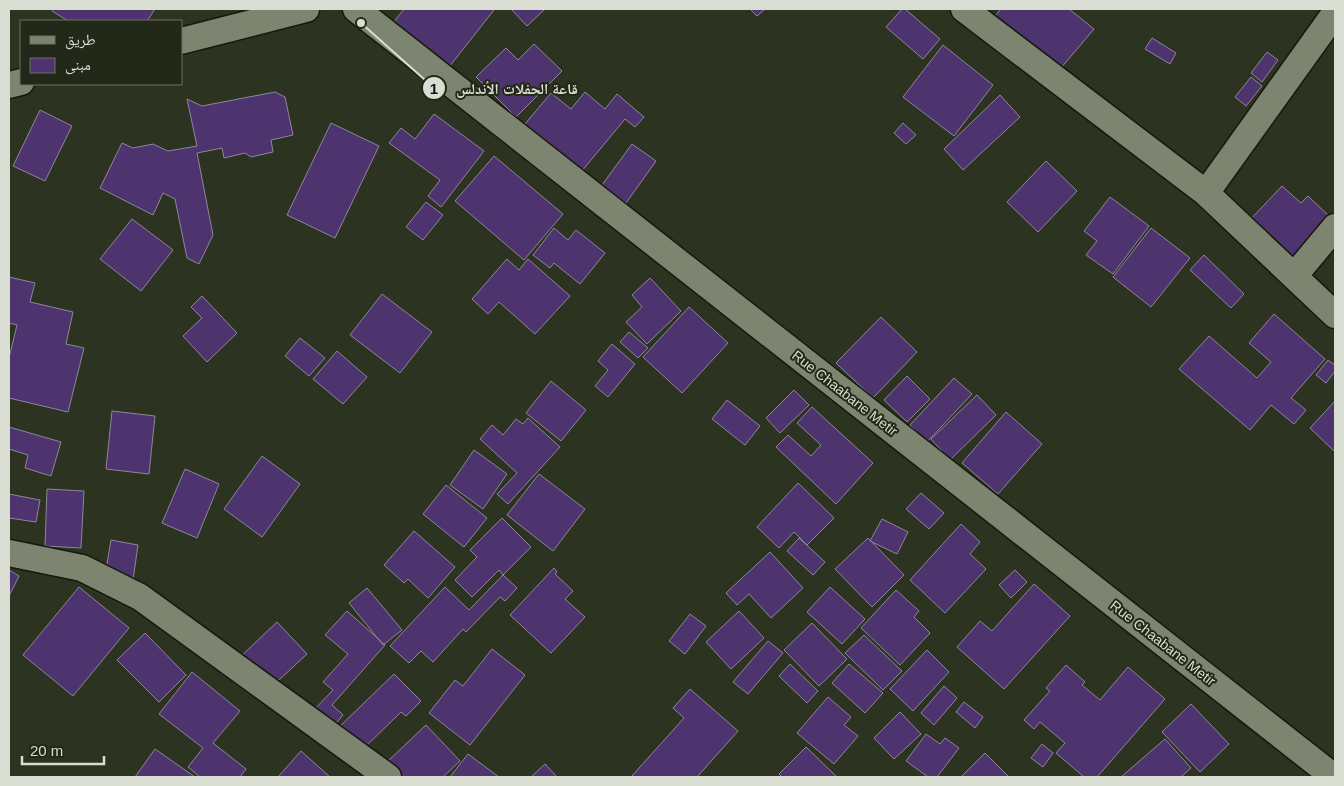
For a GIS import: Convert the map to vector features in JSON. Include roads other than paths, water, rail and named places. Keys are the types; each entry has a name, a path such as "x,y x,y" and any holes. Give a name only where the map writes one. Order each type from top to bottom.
{"street":[{"path":"182,41 306,9"},
{"name":"Rue Chaabane Metir","path":"356,9 1334,777"},
{"path":"964,9 1206,193 1295,275 1335,315"},
{"path":"1206,193 1335,13"},
{"path":"1295,275 1335,228"},
{"path":"9,553 82,568 140,597 388,777"}],"place":[{"name":"قاعة الحفلات الأندلس","path":"361,23"}]}
